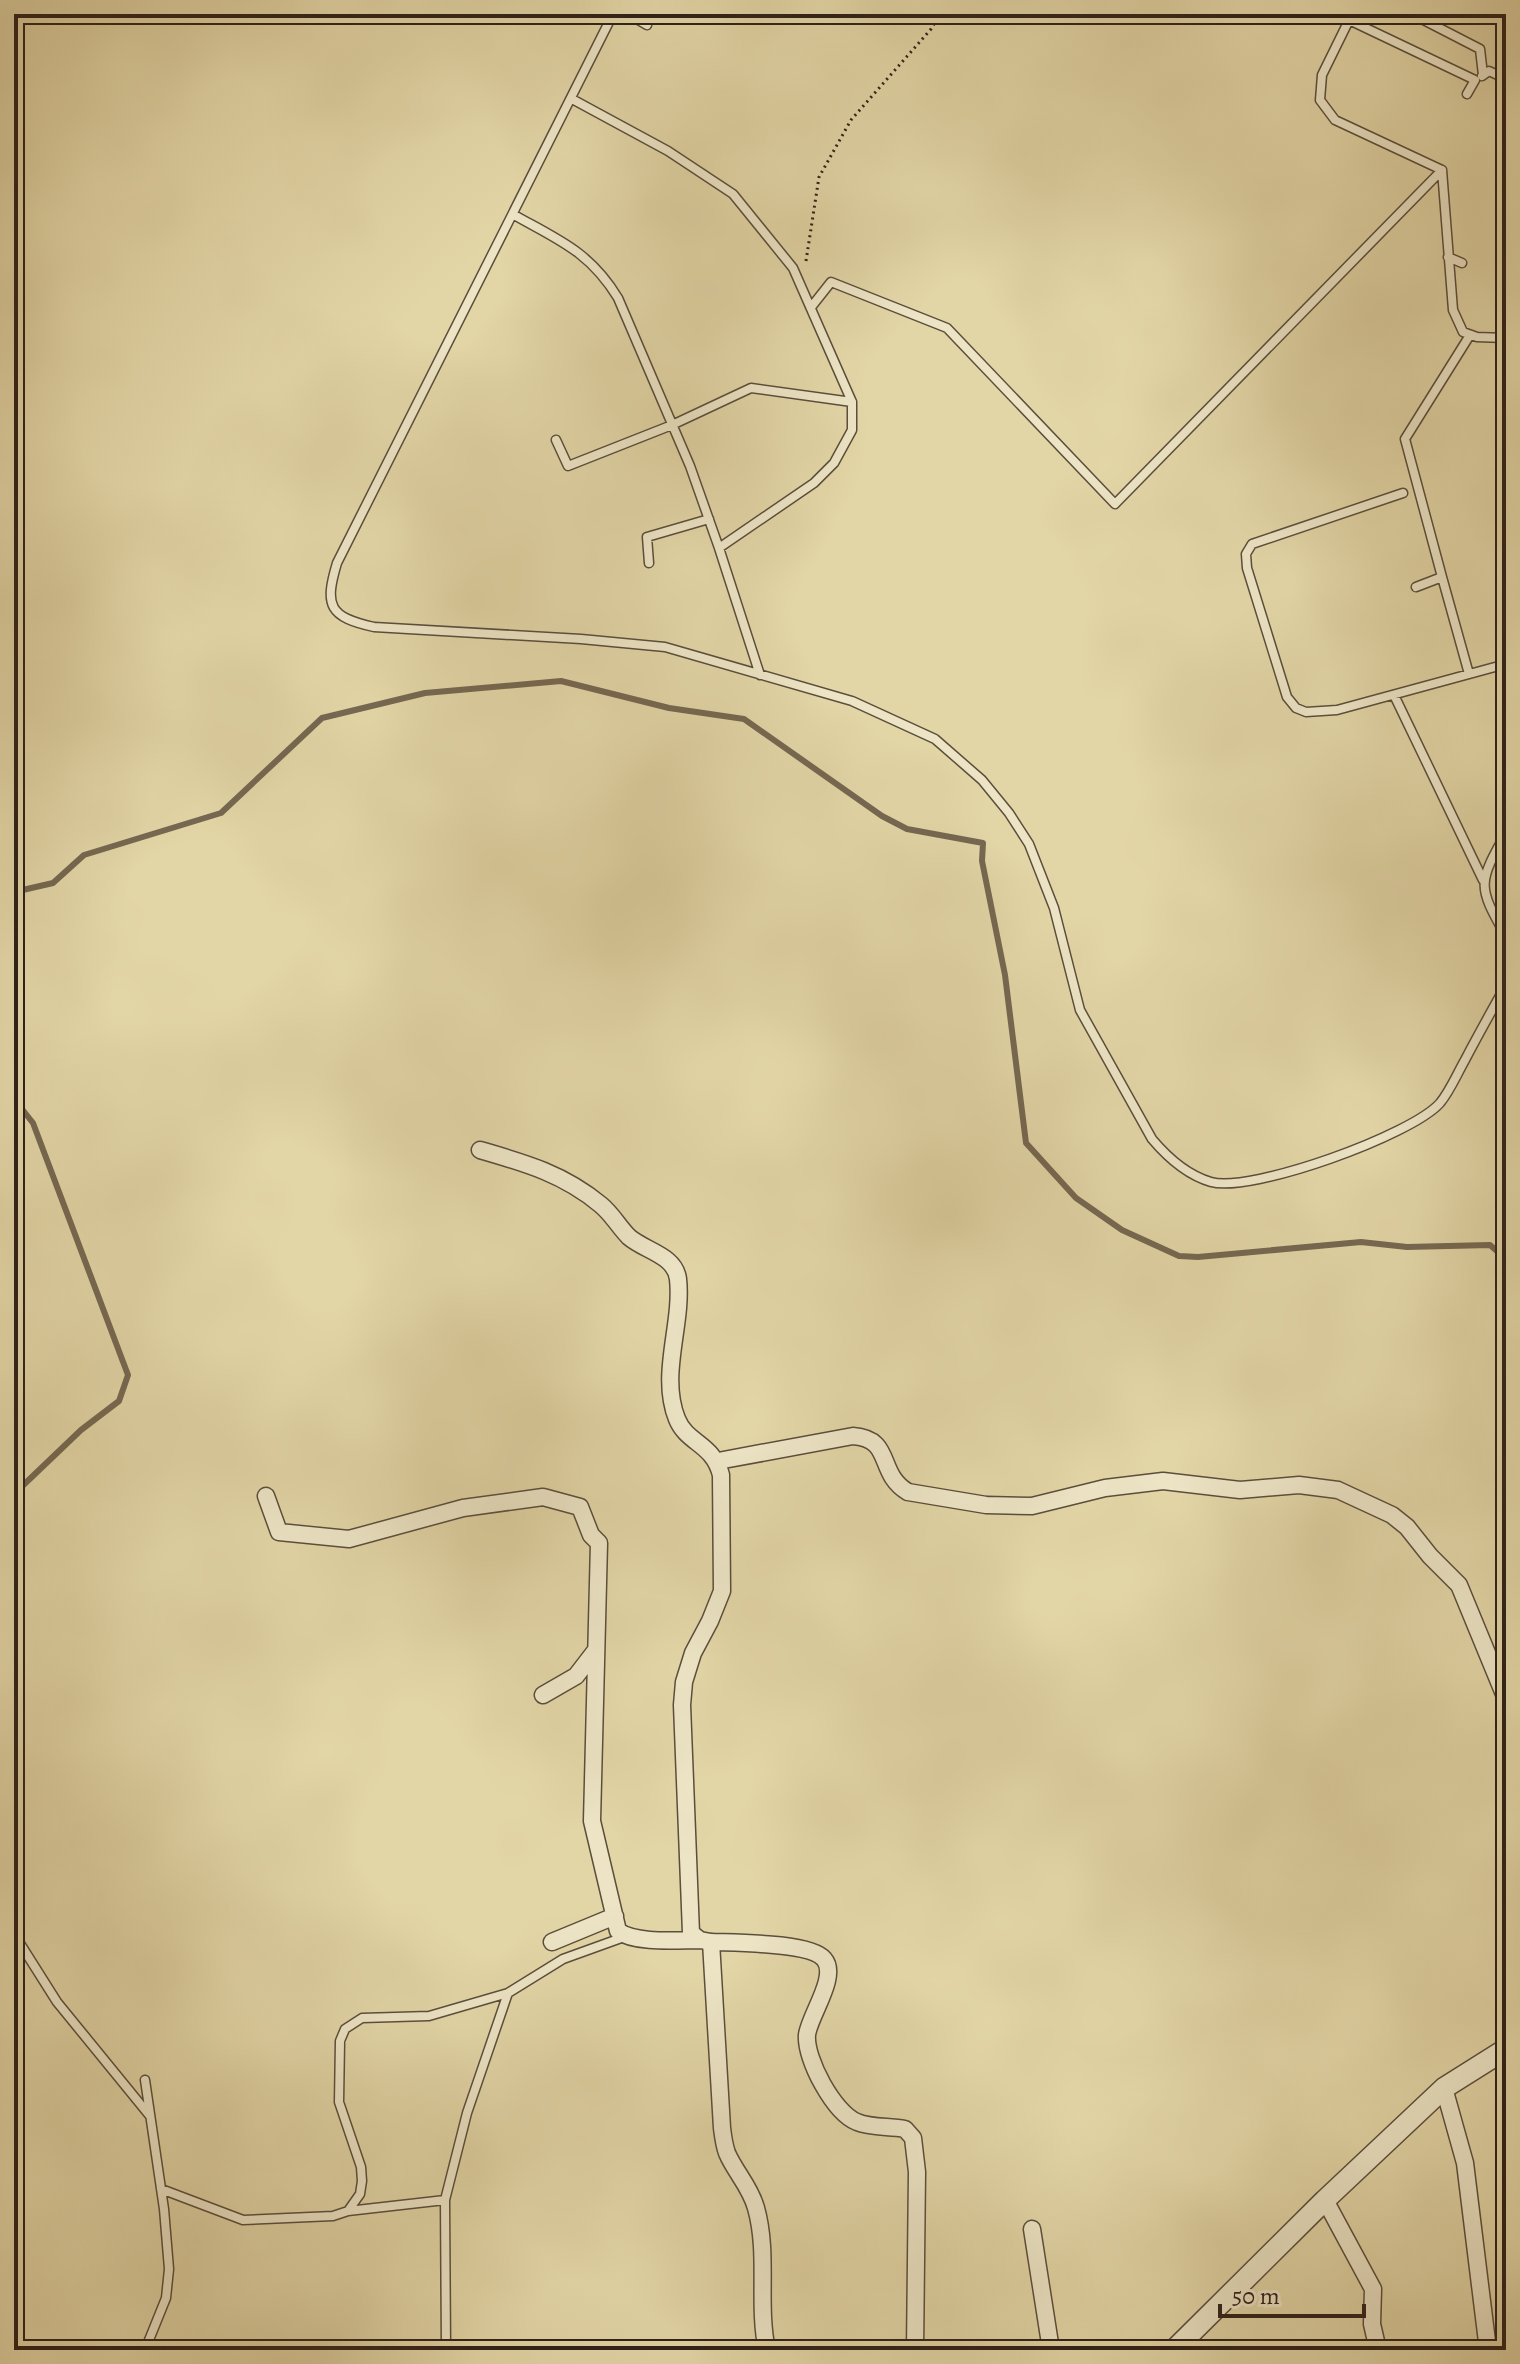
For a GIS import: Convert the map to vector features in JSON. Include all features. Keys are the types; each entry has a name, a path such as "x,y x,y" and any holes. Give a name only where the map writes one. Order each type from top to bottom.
{"street":[{"path":"480,1150 543,1168 561,1178 600,1205 630,1237 665,1258 675,1268 678,1280 671,1352 671,1395 678,1420 687,1434 708,1449 718,1461 721,1475 722,1591 693,1653 684,1682 682,1705 690,1925 691,1933 705,1941"},
{"path":"718,1461 853,1436 868,1437 877,1444 890,1477 908,1492 986,1505 1032,1506 1105,1488 1163,1481 1240,1490 1299,1485 1338,1490 1392,1515 1407,1527 1459,1585 1506,1699"},
{"path":"266,1496 279,1532 349,1539 463,1508 543,1497 580,1507 591,1535 599,1543 592,1821 618,1931 625,1936 778,1944 825,1959 828,1968 826,1985 807,2035 816,2070 837,2108 847,2117 868,2125 905,2129 913,2138 917,2172 915,2350"},
{"path":"543,1695 576,1676 596,1650"},
{"path":"552,1942 615,1916"},
{"path":"705,1941 722,2128 727,2151 756,2207 760,2229 761,2324 767,2350"},
{"path":"1174,2350 1325,2200 1444,2088 1506,2049"},
{"path":"1444,2088 1465,2163 1488,2350"},
{"path":"1325,2200 1373,2289 1372,2324 1378,2350"},
{"path":"1032,2229 1051,2350"}],"lane":[{"path":"613,14 337,563 331,581 330,606 350,622 374,627 665,647 852,701 913,728 945,747 982,780 1029,844 1043,874 1080,1010 1152,1139 1166,1156 1185,1170 1211,1182 1233,1184 1259,1180 1313,1164 1404,1129 1424,1116 1439,1103 1452,1083 1506,985"},
{"path":"628,14 647,25"},
{"path":"1412,14 1480,49 1479,78"},
{"path":"1442,170 1335,120 1320,100 1322,75 1350,17 1479,78"},
{"path":"1467,94 1489,71 1506,79"},
{"path":"572,99 668,151 733,194 793,268 852,402 852,430 834,463 814,483 719,548"},
{"path":"812,306 831,282 947,328 1115,504 1442,170"},
{"path":"1442,170 1453,310 1463,332 1506,338"},
{"path":"514,215 578,251 604,276 618,298 709,519 760,675"},
{"path":"1448,257 1462,263"},
{"path":"1469,674 1405,439 1470,335"},
{"path":"556,440 568,466 672,425 751,388 852,402"},
{"path":"1403,493 1252,544 1246,554 1247,568 1287,697 1296,708 1319,713 1506,664"},
{"path":"649,563 647,537 709,519"},
{"path":"1416,587 1442,577"},
{"path":"1394,695 1483,880 1489,906 1506,936"},
{"path":"1483,880 1506,833"},
{"path":"14,1934 57,2002 151,2117"},
{"path":"348,2211 360,2194 362,2181 361,2167 339,2102 340,2041 353,2021 362,2018 429,2016 508,1993 563,1959 625,1936"},
{"path":"446,2350 445,2200 467,2113 508,1993"},
{"path":"145,2080 169,2269 166,2298 145,2350"},
{"path":"161,2189 243,2220 259,2222 333,2216 348,2211 445,2200"}],"path":[{"path":"802,287 819,177 851,120 931,29 940,14"}],"waterway":[{"path":"14,892 53,883 84,855 221,813 322,718 425,693 561,681 669,708 744,719 882,816 907,829 983,843 982,861 1005,975 1026,1143 1076,1198 1122,1230 1179,1256 1198,1257 1361,1242 1407,1247 1490,1245 1506,1259"},
{"path":"14,1099 33,1123 128,1375 119,1401 81,1430 14,1494"}]}
